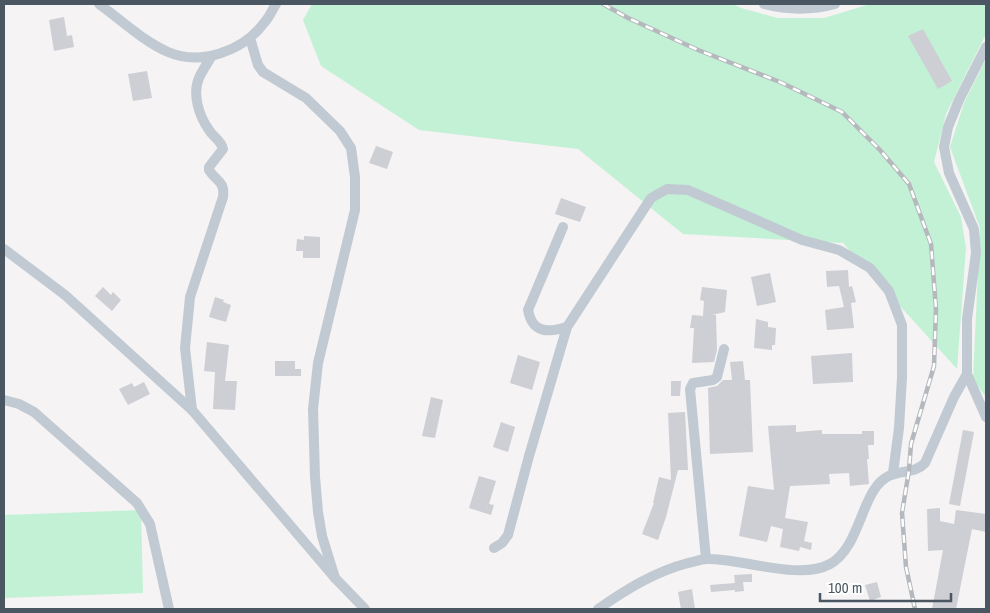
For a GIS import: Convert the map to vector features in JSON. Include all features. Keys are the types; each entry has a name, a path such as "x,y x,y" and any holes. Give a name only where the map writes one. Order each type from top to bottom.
{"street":[{"path":"99,4 148,41 170,52 189,57 210,57 224,53 250,38 264,24 276,4"},
{"path":"764,4 779,8 822,8 836,4"},
{"path":"250,38 258,64 263,72 306,98 340,131 350,148 355,177 355,210 318,363 313,409 318,512 322,536 335,578"},
{"path":"986,47 959,100 948,127 944,147 949,173 974,229 976,252 967,319 967,374 986,417"},
{"path":"192,410 185,348 190,297 223,198 224,189 222,183 209,170 221,153 222,144 209,131 200,112 196,95 198,79 210,57"},
{"path":"494,548 502,543 508,535 567,327 651,198 667,189 688,190 802,240 839,250 870,268 889,292 902,325 899,428 893,473"},
{"path":"563,227 528,310 530,321 539,329 554,331 567,327"},
{"path":"4,249 65,295 192,410 335,578 365,609"},
{"path":"706,558 690,389 693,383 713,380 717,377 724,349"},
{"path":"598,609 637,583 674,567 706,558 781,569 809,569 830,564 843,552 851,540 874,490 884,479 893,473 920,469 926,463 954,397 967,374"},
{"path":"4,400 19,404 34,412 137,503 150,524 169,609"}],"green space":[{"path":"312,4 733,4 778,18 824,18 870,4 986,4 986,34 946,114 934,162 961,217 966,248 957,369 843,243 683,234 578,149 419,130 321,66 303,20"},
{"path":"986,59 986,397 973,380 980,228 950,147 964,103"},
{"path":"141,510 143,593 4,598 4,515"}],"building":[{"path":"64,17 67,36 72,35 74,47 54,51 49,20"},
{"path":"923,29 952,81 938,89 908,36"},
{"path":"147,71 152,98 133,101 128,74"},
{"path":"376,146 393,152 387,169 369,163"},
{"path":"561,198 586,207 580,222 555,214"},
{"path":"304,236 320,237 320,258 303,258 303,251 296,251 297,239 304,240"},
{"path":"848,270 849,287 852,286 856,302 851,303 854,328 827,330 825,310 844,307 839,286 827,287 826,271"},
{"path":"770,273 776,302 757,306 751,277"},
{"path":"103,287 111,295 113,292 121,300 112,311 95,296"},
{"path":"702,287 727,290 725,312 712,315 716,315 717,350 714,362 692,363 694,328 690,328 692,315 703,316 704,301 700,300"},
{"path":"215,297 231,305 226,322 209,317"},
{"path":"756,319 768,322 768,327 776,328 775,345 772,345 772,350 754,348"},
{"path":"207,342 229,345 225,381 237,381 235,410 213,409 215,372 204,371"},
{"path":"852,353 853,382 813,384 811,356"},
{"path":"518,355 540,362 532,390 510,383"},
{"path":"275,361 295,361 295,369 301,369 301,376 275,376"},
{"path":"743,361 745,380 750,380 753,452 710,454 708,388 717,386 723,380 732,380 730,362"},
{"path":"671,381 681,381 680,396 671,396"},
{"path":"144,382 150,394 128,405 119,389 132,383 134,387"},
{"path":"431,397 443,400 435,438 422,436"},
{"path":"685,412 688,470 678,470 658,540 642,534 654,503 659,477 671,480 668,413"},
{"path":"501,422 515,427 508,452 493,447"},
{"path":"796,425 796,432 822,430 822,434 862,434 862,431 874,431 874,445 868,445 869,484 850,486 849,473 829,474 830,484 790,486 785,518 808,522 804,541 812,543 811,550 800,547 799,551 780,547 783,529 771,526 767,542 739,536 748,486 774,490 768,426"},
{"path":"963,430 974,432 960,506 949,504"},
{"path":"479,476 496,481 489,504 494,505 491,515 469,508"},
{"path":"940,508 940,521 954,524 956,510 986,514 986,532 972,529 956,609 932,609 943,550 928,551 927,509"},
{"path":"752,574 752,582 743,582 744,591 711,592 710,585 735,583 734,575"},
{"path":"877,582 881,597 870,601 865,585"},
{"path":"692,589 695,609 681,609 678,592"}],"railway":[{"path":"603,4 628,18 698,50 780,82 842,112 880,150 909,184 931,244 936,309 934,366 911,444 902,513 906,567 915,609"}]}
